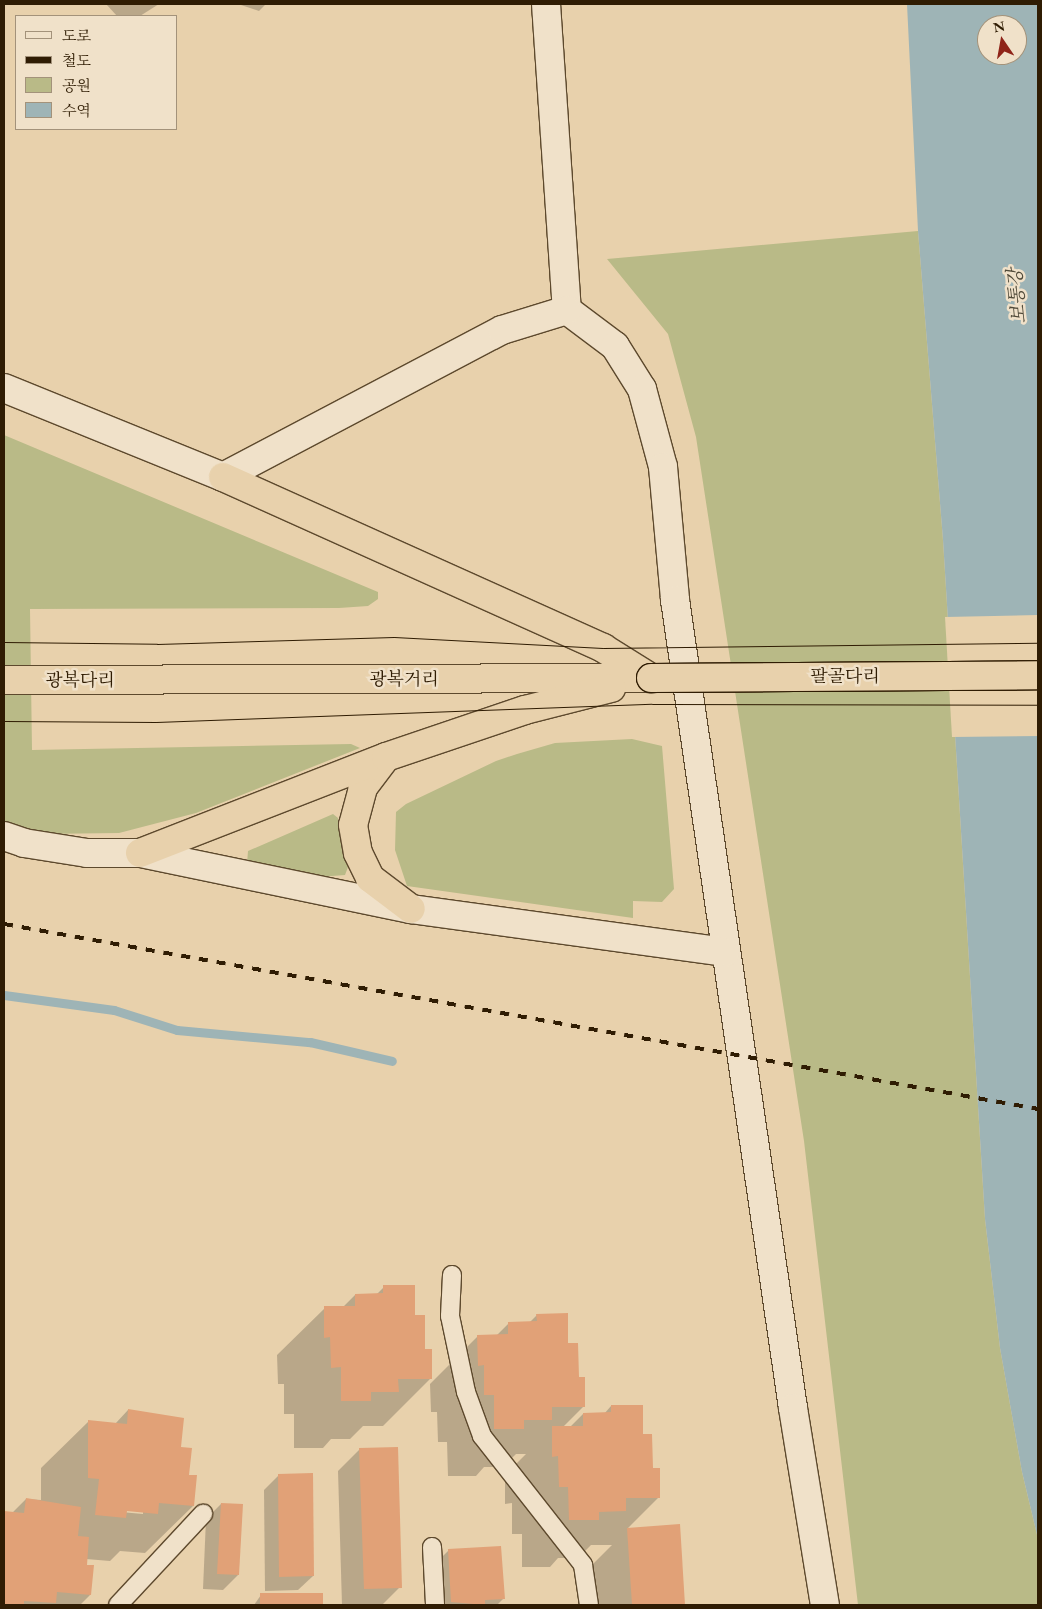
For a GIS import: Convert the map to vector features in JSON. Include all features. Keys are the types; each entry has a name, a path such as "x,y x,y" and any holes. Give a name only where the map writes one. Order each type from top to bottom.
{"highway":[{"path":"223,476 603,648 651,678"},
{"name":"팔골다리","path":"651,678 1038,675"},
{"path":"140,853 386,757 525,710 651,678"},
{"name":"광복거리","path":"156,680 651,678"},
{"name":"광복다리","path":"4,680 156,680"},
{"path":"386,757 364,788 354,825 358,853 370,878 411,909"}],"main road":[{"path":"546,4 567,310 615,346 642,390 663,467 675,600 725,952 825,1605"},
{"path":"4,388 223,476 502,330 567,310"},
{"path":"4,836 24,843 87,853 140,853 411,909 725,952"}],"lane":[{"path":"452,1275 450,1316 466,1392 482,1436 583,1565 589,1605"},
{"path":"118,1605 203,1514"},
{"path":"432,1547 435,1605"}],"green space":[{"path":"918,231 943,540 985,1219 1000,1348 1022,1472 1038,1539 1038,1605 858,1605 804,1141 696,437 668,334 607,259"},
{"path":"4,435 378,592 378,599 368,606 339,608 30,609 32,750 351,744 360,748 196,813 119,833 43,834 4,824"},
{"path":"632,739 662,746 674,889 662,902 633,901 633,918 407,886 395,850 396,812 406,804 496,761 555,743"},
{"path":"333,814 338,818 342,849 348,867 345,875 319,877 247,864 248,851"}],"water":[{"name":"보통강","path":"907,4 1038,4 1038,1539 1022,1472 1000,1348 985,1219 943,540 918,231"}],"pier":[{"path":"1038,615 1038,736 952,737 945,617"}],"building":[{"path":"383,1285 415,1285 415,1315 425,1315 425,1349 432,1349 432,1379 398,1379 399,1392 371,1392 371,1401 341,1401 341,1367 331,1368 330,1337 324,1338 324,1306 355,1306 355,1294 383,1293"},
{"path":"568,1313 568,1343 578,1343 579,1377 585,1377 585,1407 552,1407 552,1420 524,1420 524,1429 494,1429 494,1395 484,1395 484,1365 478,1366 477,1335 508,1334 508,1322 537,1321 536,1314"},
{"path":"611,1405 643,1405 643,1434 652,1434 653,1468 660,1468 660,1498 626,1498 626,1511 599,1512 599,1520 569,1520 568,1487 559,1487 558,1456 552,1457 552,1426 583,1426 583,1413 611,1412"},
{"path":"128,1409 184,1418 181,1447 192,1448 189,1475 197,1475 194,1506 159,1503 158,1514 127,1511 126,1518 95,1515 99,1479 88,1478 88,1420 127,1424"},
{"path":"398,1447 402,1588 364,1589 359,1448"},
{"path":"313,1473 314,1576 279,1577 278,1474"},
{"path":"26,1498 81,1507 78,1536 89,1537 87,1565 94,1565 91,1595 57,1592 56,1603 24,1601 24,1605 4,1605 4,1511 24,1513"},
{"path":"221,1503 243,1504 239,1575 217,1574"},
{"path":"680,1524 685,1605 632,1605 627,1528"},
{"path":"501,1546 505,1599 485,1600 485,1605 451,1602 448,1549"},
{"path":"260,1593 323,1593 323,1605 260,1605"}],"waterway":[{"path":"4,995 114,1010 177,1030 310,1042 392,1061"}],"tram line":[{"path":"4,642 157,644 394,637 603,648 1038,643"},
{"path":"4,721 156,722 652,704 1038,705"}],"railway":[{"path":"4,924 1038,1109"}]}
